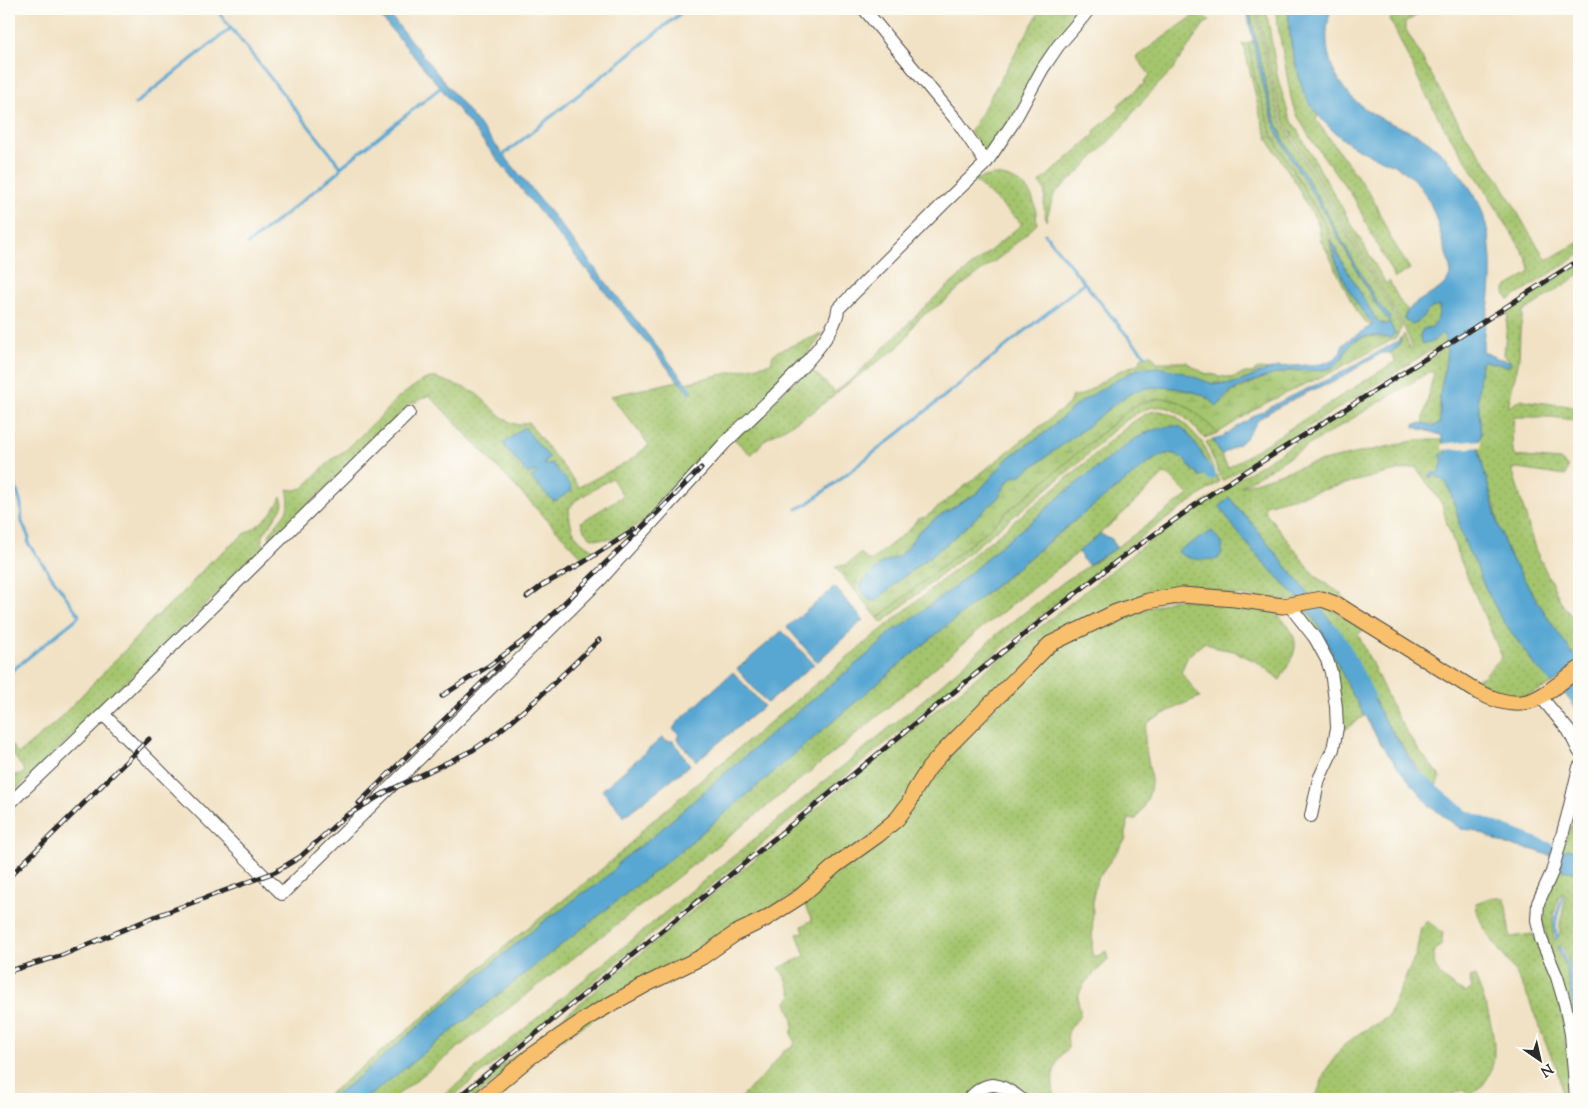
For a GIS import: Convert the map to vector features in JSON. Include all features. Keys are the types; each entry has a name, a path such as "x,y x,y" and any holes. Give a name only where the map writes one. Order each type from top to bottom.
{"main road":[{"path":"480,1099 530,1057 577,1024 647,984 702,957 736,933 765,919 807,892 836,865 878,835 897,818 909,804 915,790 944,751 1050,644 1116,612 1166,597 1182,595 1235,599 1278,606 1322,599 1338,605 1465,685 1492,699 1514,704 1528,703 1541,697 1579,669"}],"street":[{"path":"864,9 958,122 986,163"},
{"path":"103,714 282,894 601,579 725,443 801,368 833,327 838,317 838,309 986,163 1013,122 1053,53 1088,9"},
{"path":"9,804 409,413"},
{"path":"1302,603 1315,638 1331,672 1337,728 1333,748 1319,779 1311,816"},
{"path":"1541,697 1569,731 1579,751"},
{"path":"1576,1099 1571,1034 1565,1004 1557,977 1541,938 1537,920 1538,903 1552,872 1579,767"},
{"path":"969,1099 983,1087 994,1084 1004,1087 1021,1099"}],"green space":[{"path":"1041,9 1083,9 987,156 970,132"},
{"path":"1250,9 1255,9 1272,89 1281,120 1402,327 1398,334 1395,333 1389,322 1387,324 1381,323 1376,319 1342,262 1324,222 1272,135 1255,79 1247,44 1253,41 1274,125 1293,162 1376,305 1388,319 1390,318 1377,302 1287,146 1275,118 1267,89"},
{"path":"1257,9 1266,9 1278,79 1289,116 1386,284 1389,281 1401,303 1407,309 1404,318 1412,325 1419,321 1428,311 1440,306 1438,319 1432,327 1423,329 1420,335 1421,344 1434,341 1442,333 1446,346 1446,363 1440,396 1439,424 1432,426 1424,423 1434,372 1429,372 1240,487 1309,464 1418,440 1442,440 1446,453 1439,473 1430,475 1431,477 1435,475 1445,480 1469,553 1500,616 1536,667 1553,684 1511,702 1467,681 1483,677 1502,657 1459,557 1442,504 1416,467 1265,505 1264,510 1314,575 1341,594 1352,607 1310,596 1229,497 1220,506 1228,519 1256,555 1299,599 1287,601 1194,590 1064,631 884,824 812,882 495,1081 472,1099 461,1099 953,696 1140,548 1240,478 1439,353 1437,348 1431,350 1222,481 1206,442 1213,440 1228,468 1396,361 1390,353 1398,347 1404,334 1411,350 1413,348 1404,327 1283,119 1274,89"},
{"path":"1275,9 1289,9 1290,36 1295,64 1305,91 1318,115 1316,120 1368,191 1390,237 1410,269 1395,278 1354,198 1310,138 1296,113 1291,98"},
{"path":"1404,9 1426,9 1405,23 1405,28 1465,134 1500,181 1529,233 1547,260 1579,242 1579,255 1509,300 1505,294 1505,288 1529,273 1530,268 1526,257 1444,127 1424,91 1390,19"},
{"path":"1199,12 1210,21 1204,24 1173,69 1137,107 1122,128 1081,170 1054,194 1046,221 1044,207 1045,190 1039,183 1095,134 1094,131 1120,109 1118,105 1145,83 1144,81 1150,75 1136,57"},
{"path":"1242,44 1249,46 1255,79 1272,135 1324,223 1331,248 1343,277 1361,309 1373,322 1372,325 1366,323 1355,309 1321,241 1316,219 1307,206 1296,183 1268,140"},
{"path":"992,175 1004,176 1015,180 1025,187 1033,200 1037,224 1003,255 965,283 945,301 922,316 897,348 814,411 766,439 751,455 734,439 809,367 835,392 853,378 934,298 1022,224 974,180"},
{"path":"1579,264 1579,275 1523,312 1519,360 1508,407 1522,399 1570,406 1579,411 1575,420 1551,417 1514,417 1512,441 1514,456 1560,460 1568,467 1565,476 1512,468 1535,549 1562,604 1579,626 1579,663 1550,621 1508,553 1484,472 1478,441 1481,436 1478,395 1481,363 1484,361 1507,366 1510,361 1504,355 1508,313 1513,306"},
{"path":"824,333 798,366 651,517 613,539 597,539 590,537 584,530 581,522 623,496 612,478 575,501 569,509 571,524 575,534 583,543 595,551 583,558 429,395 409,405 271,541 269,536 287,510 289,498 287,489 303,488 331,460 347,449 394,401 421,381 437,378 465,388 477,394 502,417 512,423 519,425 528,422 579,487 629,461 649,445 611,396 678,381 690,395 693,392 685,383 771,363 773,355 778,351","holes":["521,429 547,460 544,463 546,465 549,463 532,478 537,473 505,448 504,443"]},
{"path":"1395,333 1398,334 1396,338 1330,373 1264,404 1218,433 1180,402 1170,399 1159,399 1132,407 991,527 878,618 835,567 846,565 861,553 867,560 872,560 911,528 917,519 926,517 1069,404 1072,396 1082,395 1117,372 1140,363 1141,358 1150,354 1157,362 1186,362 1204,373 1231,378 1245,373 1252,373 1258,369 1272,370 1229,384 1208,383 1158,367 1133,371 1076,405 1045,433 1010,456 977,493 936,518 917,533 907,549 897,557 882,563 861,584 889,589 949,542 999,497 1013,477 1021,475 1129,394 1148,388 1173,388 1202,395 1215,406 1218,406 1232,392 1270,375 1287,371 1321,370 1335,366 1343,358 1348,346 1354,341 1364,337 1391,336"},
{"path":"1157,398 1183,404 1218,433 1204,438 1194,426 1170,408 1155,407 1136,414 1116,428 1082,460 882,623 878,618 991,527 1132,407 1146,400"},
{"path":"1154,411 1161,411 1176,416 1202,442 1219,482 1145,534 1063,598 450,1099 439,1099 929,695 996,635 1065,581 1116,548 1188,495 1170,476 1164,474 1119,517 1075,555 978,631 847,742 698,861 392,1099 361,1099 372,1094 674,856 899,665 1128,477 1161,455 1170,453 1179,455 1189,465 1211,469 1185,430 1161,428 1150,431 1133,440 1064,493 953,588 899,628 894,629 880,644 753,749 650,839 620,861 616,868 594,887 582,893 548,918 353,1082 329,1099 323,1099 427,1014 515,938 595,875 628,846 645,827 837,666 1134,421"},
{"path":"281,497 282,507 262,537 265,547 9,797 9,779 25,771 9,749 9,742 18,754 55,723 152,620 180,596 209,563 267,517 276,507"},
{"path":"1175,599 1271,608 1284,621 1294,636 1295,648 1280,680 1259,663 1234,651 1217,648 1205,642 1188,656 1181,672 1200,697 1148,723 1145,743 1151,778 1150,789 1146,802 1136,819 1129,819 1126,839 1097,879 1093,897 1092,956 1098,956 1106,951 1108,960 1089,978 1081,989 1078,1001 1079,1015 1068,1033 1068,1048 1059,1059 1054,1072 1053,1085 1056,1099 1023,1099 1004,1086 968,1099 739,1099 763,1076 784,1051 793,1047 795,1041 791,1034 793,1021 787,1002 792,995 787,980 779,968 805,956 797,934 804,932 802,926 812,920 802,900 843,866 931,773 1065,638"},
{"path":"1319,603 1366,628 1358,634 1396,715 1417,748 1441,778 1433,790 1382,716 1362,681 1357,667"},
{"path":"1304,605 1319,626 1364,716 1340,733 1335,681 1294,607"},
{"path":"1572,824 1579,826 1579,850 1561,850"},
{"path":"1561,862 1562,870 1579,873 1580,895 1576,922 1579,931 1579,1017 1571,967 1562,946 1557,948 1566,968 1579,1048 1579,1099 1553,962 1540,912","holes":["1563,894 1566,897 1560,931 1557,939 1554,939 1553,922 1557,901 1559,896"]},
{"path":"1492,898 1505,898 1510,937 1533,934 1552,977 1562,1012 1573,1099 1560,1099 1561,1092 1557,1071 1532,1006 1514,970 1490,938 1481,921 1476,903"},
{"path":"1427,921 1443,933 1441,945 1435,951 1433,958 1434,964 1442,977 1454,987 1466,993 1472,988 1469,978 1475,976 1486,1006 1494,1041 1494,1058 1490,1073 1482,1086 1468,1096 1466,1090 1456,1092 1451,1099 1315,1099 1326,1070 1343,1046 1360,1033 1388,1017 1416,954 1421,927"}],"water":[{"path":"374,9 385,9 693,392 690,395 554,230 439,86"},
{"path":"1247,9 1250,9 1254,34 1275,118 1287,146 1377,302 1391,318 1388,320 1376,305 1329,220 1277,133 1263,85"},
{"path":"1289,9 1331,9 1327,41 1329,56 1341,83 1350,95 1361,106 1381,119 1420,136 1434,146 1465,181 1481,208 1489,240 1491,273 1490,298 1485,324 1483,351 1496,358 1510,361 1510,365 1484,361 1481,363 1478,395 1481,436 1478,441 1478,447 1498,524 1508,553 1550,621 1579,663 1553,684 1536,667 1500,616 1469,553 1460,529 1450,491 1445,481 1435,475 1430,478 1429,475 1439,472 1443,461 1440,455 1446,453 1441,435 1414,427 1414,424 1424,423 1434,426 1439,424 1440,396 1446,363 1446,346 1442,333 1434,341 1421,344 1420,335 1423,329 1432,327 1438,319 1440,306 1428,311 1419,321 1412,325 1404,318 1408,310 1440,288 1451,274 1438,225 1429,200 1405,172 1351,145 1327,125 1313,109 1303,91 1295,61 1290,32"},
{"path":"1330,239 1376,319 1384,325 1389,321 1395,333 1391,338 1364,337 1352,343 1339,362 1328,369 1290,371 1269,376 1231,392 1218,406 1215,406 1209,399 1194,392 1167,387 1142,389 1130,394 1021,475 1013,477 1007,482 999,497 949,542 903,577 876,601 870,601 861,589 861,584 882,563 898,557 907,549 917,533 936,518 977,493 1010,456 1045,433 1076,405 1133,371 1144,367 1158,367 1181,372 1213,384 1229,384 1278,367 1321,364 1332,361 1340,353 1347,341 1372,325 1373,322 1360,308 1346,284 1335,259"},
{"path":"1401,337 1398,347 1390,353 1382,353 1337,380 1269,412 1259,419 1245,439 1221,455 1213,440 1220,438 1254,416 1289,397 1333,377 1398,341"},
{"path":"1169,426 1179,426 1185,430 1211,470 1200,477 1180,456 1170,453 1151,461 1059,533 899,665 674,856 372,1094 361,1099 329,1099 353,1082 548,918 582,893 594,887 616,868 620,861 650,839 753,749 880,644 894,629 899,628 953,588 1064,493 1133,440 1150,431"},
{"path":"524,427 549,457 544,463 545,465 552,463 571,486 572,490 556,501 552,500 531,478 537,472 528,474 505,447 504,443"},
{"path":"1229,497 1310,596 1299,599 1237,532 1220,506"},
{"path":"1212,531 1223,545 1219,558 1209,560 1191,558 1177,551"},
{"path":"1100,534 1112,539 1116,548 1088,565 1082,559 1079,551"},
{"path":"835,587 863,620 817,662 787,627"},
{"path":"1319,603 1357,667 1362,681 1382,716 1424,780 1448,808 1477,823 1495,827 1526,840 1554,848 1551,856 1534,850 1507,845 1473,830 1461,829 1430,806 1381,744 1351,692 1319,626 1304,605"},
{"path":"782,631 814,664 767,703 737,669"},
{"path":"733,672 764,706 696,761 677,739 679,734 673,729 677,723"},
{"path":"1579,674 1579,713 1560,687"},
{"path":"663,737 665,741 673,741 690,765 623,817 602,790"},
{"path":"1561,850 1579,850 1579,873 1562,870"}],"pier":[{"path":"1481,440 1481,447 1443,450 1441,444"}],"waterway":[{"path":"216,9 341,167"},
{"path":"503,155 686,9"},
{"path":"135,104 231,28"},
{"path":"248,244 440,88"},
{"path":"1045,234 1125,333 1146,356"},
{"path":"797,509 809,503 899,433 1084,283"},
{"path":"1199,461 1211,475"},
{"path":"9,464 21,505 22,522 29,538 28,543 79,615 9,673"},
{"path":"1332,628 1343,643 1370,696"},
{"path":"1418,776 1465,815 1550,848"},
{"path":"1557,938 1556,923 1563,897"},
{"path":"1559,947 1568,967 1579,1033"}],"railway":[{"path":"456,1099 1043,619 1117,561 1215,491 1579,260"},
{"path":"648,521 701,468"},
{"path":"442,696 490,665 531,635 653,517"},
{"path":"527,597 543,585 584,562 634,530"},
{"path":"9,971 60,956 159,915 275,872 300,857 344,817 386,792 473,750 491,738 535,701 599,640"},
{"path":"359,803 502,663"},
{"path":"9,877 149,739"}]}
